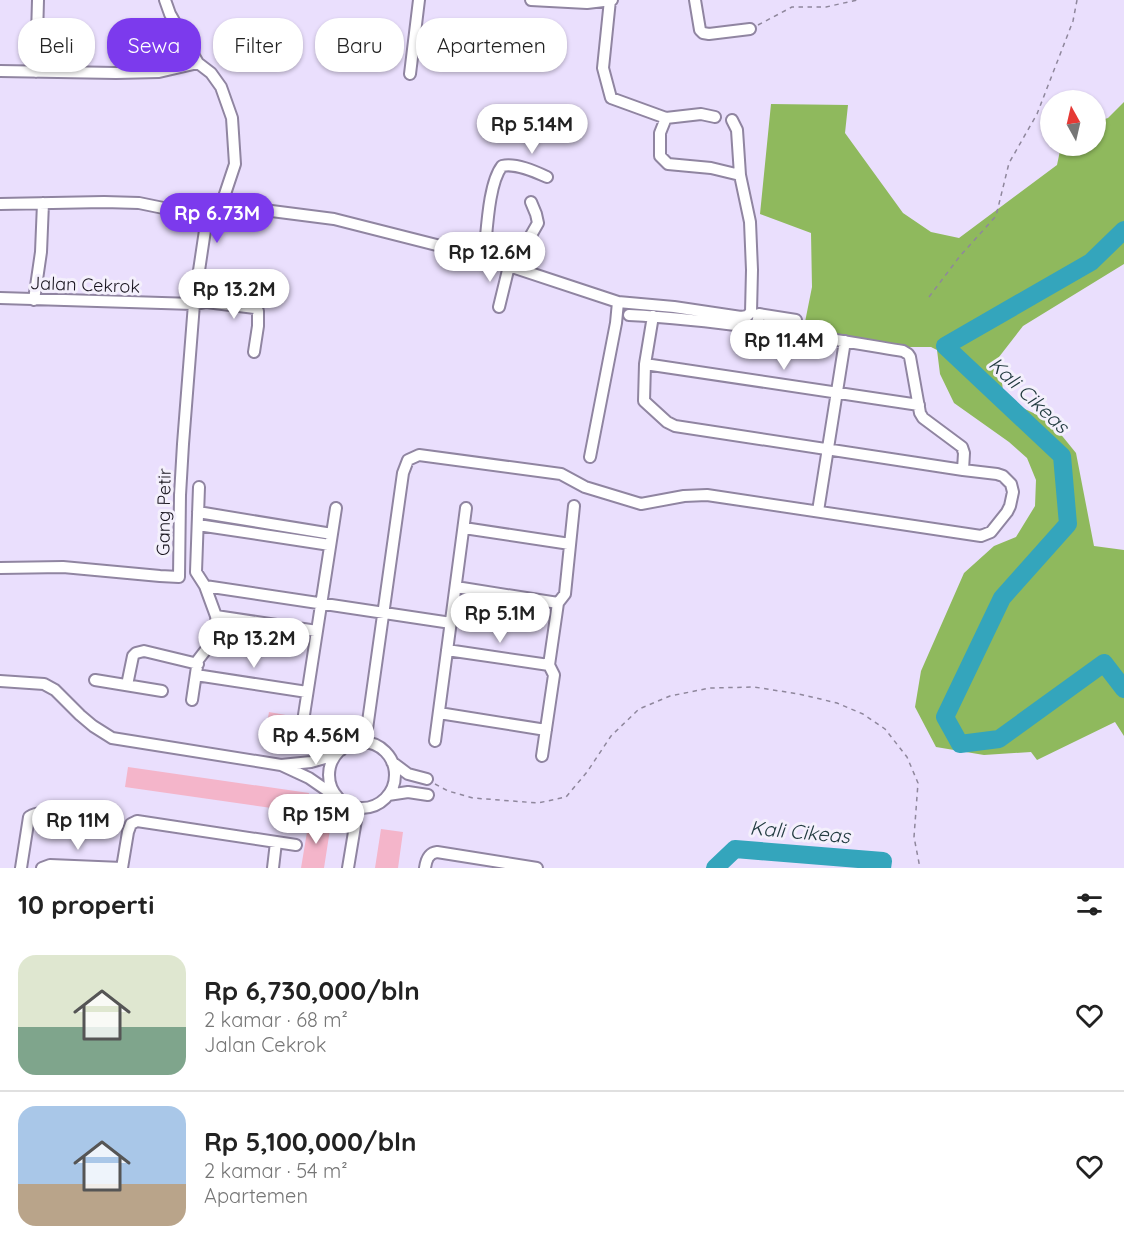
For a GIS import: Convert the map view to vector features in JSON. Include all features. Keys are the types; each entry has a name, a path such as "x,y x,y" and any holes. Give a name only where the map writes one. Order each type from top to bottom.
{"street":[{"path":"38,0 38,18"},
{"path":"165,0 172,18"},
{"path":"410,74 418,0"},
{"path":"531,0 611,0 603,68 610,98 666,118 701,114 715,117"},
{"path":"694,0 700,30 703,33 750,29"},
{"path":"194,304 207,217 221,206 235,164 232,118 221,87 211,73 201,65"},
{"path":"0,70 18,71"},
{"path":"36,72 159,72"},
{"path":"666,118 660,133 660,156 668,164 711,168 740,175"},
{"path":"221,206 334,219 484,256 618,302 747,316 751,312 750,222 740,175 737,130 732,120"},
{"path":"484,256 495,176 502,166 533,170 547,177"},
{"path":"499,307 509,266 538,223 531,202"},
{"path":"33,300 41,252 43,203"},
{"path":"0,204 139,203 207,217"},
{"name":"Jalan Cekrok","path":"0,298 194,304 206,302 255,308 258,310 258,326 254,352"},
{"path":"590,457 618,302"},
{"name":"Gang Petir","path":"0,568 63,567 179,577 180,495 194,304"},
{"path":"629,315 756,328 903,351 910,357 920,413 923,418 962,447 963,470"},
{"path":"365,743 403,473 408,460 419,455 561,474 585,487 641,504 684,496 706,495 981,536 991,532 1007,512 1012,492 1011,484 1003,476 997,474 675,426 667,422 644,401 645,364 652,316"},
{"path":"818,511 846,341"},
{"path":"645,364 919,405"},
{"path":"192,700 198,660 214,638 217,625 205,586 196,572 199,487"},
{"path":"542,756 554,675 549,665 558,603 565,594 574,506"},
{"path":"304,715 336,508"},
{"path":"435,741 466,508"},
{"path":"198,512 264,523 331,539"},
{"path":"262,535 264,523"},
{"path":"198,525 262,535 331,539"},
{"path":"464,528 570,544"},
{"path":"205,586 451,623"},
{"path":"456,587 558,603"},
{"path":"216,616 317,631"},
{"path":"447,650 549,665"},
{"path":"127,685 133,656 144,651 197,669 307,692"},
{"path":"95,680 162,691"},
{"path":"0,681 44,684 55,690 80,715 112,738 281,765 311,762 325,758 352,744 365,743 376,746 386,753 395,773 394,785 380,803 358,808 345,804 309,778 281,765"},
{"path":"438,713 546,730"},
{"path":"336,796 330,784 329,772 333,759 341,750"},
{"path":"392,762 408,774 427,779"},
{"path":"388,795 408,792 428,795"},
{"path":"348,868 358,808"},
{"path":"21,868 29,817 37,813 78,819 95,812"},
{"path":"42,868 50,865 122,868 128,832 131,824 137,821 296,845"},
{"path":"273,868 276,842"},
{"path":"425,868 429,856 436,852 537,868"}],"path":[{"path":"750,29 792,7 826,7 857,0"},
{"path":"929,297 960,256 996,216 1010,163 1037,114 1073,21 1077,0"},
{"path":"427,779 448,791 473,798 538,803 567,797 611,736 639,709 670,696 710,688 754,687 799,694 837,703 863,714 885,729 907,757 918,783 914,837 920,868"}],"green space":[{"path":"1124,102 1124,264 1023,326 999,357 1004,399 1050,421 1076,453 1094,546 1124,550 1124,736 1115,722 1037,760 1031,752 984,755 936,747 915,707 921,671 964,573 994,546 1016,537 1035,506 1036,480 1027,458 1009,442 954,403 940,374 937,350 931,347 904,347 804,327 812,287 811,233 760,214 771,104 848,105 845,133 903,213 931,232 959,238 1057,165 1059,156 1106,156 1106,119"}],"building":[{"path":"269,712 297,717 302,722 310,719 323,722 319,744 265,734"},
{"path":"128,767 309,793 306,813 125,787"},
{"path":"309,820 331,823 324,868 301,868"},
{"path":"381,829 403,832 398,868 375,868"}],"waterway":[{"name":"Kali Cikeas","path":"1124,230 1091,262 945,346 1062,456 1068,524 1002,598 945,717 960,744 999,739 1104,663 1124,689"},
{"name":"Kali Cikeas","path":"715,868 735,849 883,861 882,868"}]}
